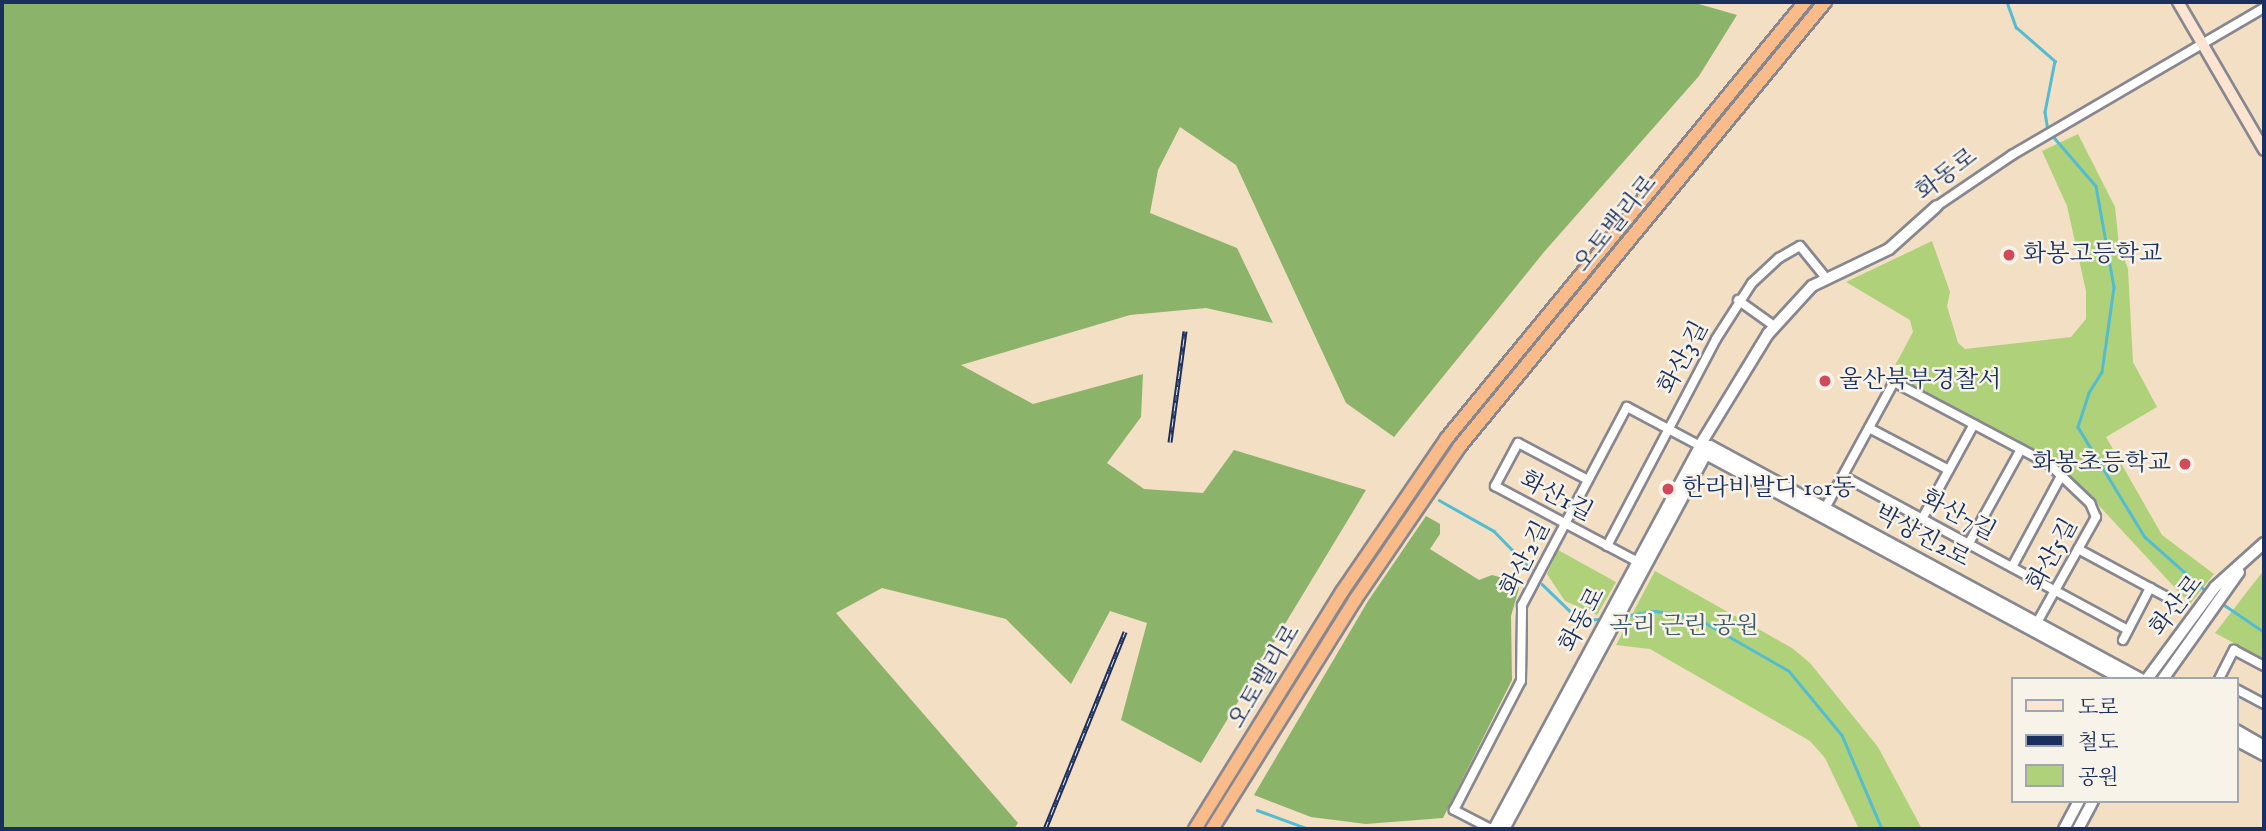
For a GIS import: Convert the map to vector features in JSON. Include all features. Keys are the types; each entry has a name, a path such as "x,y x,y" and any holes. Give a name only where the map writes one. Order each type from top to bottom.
{"highway":[{"name":"오토밸리로","path":"1215,824 1440,473 1825,2"},
{"name":"오토밸리로","path":"1195,829 1394,511 1424,470 1801,6"}],"main road":[{"path":"2178,2 2264,150"}],"street":[{"name":"화동로","path":"1504,829 1712,432 1774,326 1825,277 1889,249 1962,185 2264,8"},
{"name":"화산3길","path":"1607,546 1738,300 1764,270 1793,247 1805,248 1825,277"},
{"path":"1738,300 1774,326"},
{"name":"화산5길","path":"1823,512 1894,382 2021,449 2062,474 2096,512 2035,626"},
{"name":"화산2길","path":"1493,829 1454,810 1521,681 1524,655 1520,612 1627,407 1705,449"},
{"path":"1922,519 1974,424"},
{"path":"1869,428 1949,470"},
{"name":"화산1길","path":"1588,480 1518,443 1495,486 1638,562"},
{"name":"화동로","path":"1618,608 1638,562 1705,449"},
{"name":"박상진2로","path":"1705,449 2035,626 2137,677"},
{"path":"1969,543 2021,449"},
{"path":"2011,566 2062,474"},
{"name":"화산7길","path":"1843,476 2129,629"},
{"name":"화산로","path":"2148,677 2215,587 2264,543"},
{"path":"2078,549 2174,601"},
{"name":"화산로","path":"2164,677 2225,595 2244,563"},
{"path":"2123,640 2150,588"},
{"name":"화동로","path":"1493,829 1610,623"},
{"name":"박상진2로","path":"2035,626 2119,677"},
{"path":"2220,677 2234,650 2264,666"},
{"path":"2238,690 2264,704"},
{"path":"2238,731 2264,746"},
{"path":"2238,741 2264,755"},
{"path":"2064,829 2078,803"},
{"path":"2078,829 2092,803"}],"green space":[{"path":"2,2 1692,2 1737,15 1699,76 1544,252 1394,437 1346,403 1236,165 1180,127 1158,170 1150,213 1237,248 1273,323 1206,308 1130,315 961,365 1033,404 1143,374 1141,417 1107,463 1144,489 1203,493 1234,450 1366,490 1201,763 1121,720 1147,623 1110,611 1071,684 1006,619 882,588 836,613 1018,823 1014,829 2,829"},
{"path":"2078,134 2115,207 2119,245 2128,269 2133,362 2157,407 2106,437 2162,535 2214,574 2190,604 2065,469 1890,375 1913,332 1910,320 1846,282 1932,241 1950,292 1947,306 1958,343 1965,349 2071,337 2086,319 2086,291 2067,206 2042,151"},
{"path":"1426,516 1440,524 1440,534 1430,549 1479,580 1492,575 1514,581 1519,588 1511,616 1512,680 1443,818 1366,824 1311,817 1254,795 1368,601"},
{"path":"1558,550 1616,582 1597,615 1565,601 1547,574"},
{"path":"2264,570 2264,659 2215,633"},
{"name":"곡리 근린 공원","path":"1655,571 1792,648 1810,663 1878,747 1922,829 1859,829 1825,758 1810,741 1650,649 1616,645"}],"waterway":[{"path":"2007,2 2016,27 2055,61 2045,112 2048,130"},
{"path":"2052,135 2096,186 2114,287 2102,372 2089,393 2078,427 2145,537 2207,592"},
{"path":"1439,500 1494,531 1531,569"},
{"path":"1542,584 1571,612 1586,620 1602,619"},
{"path":"2220,602 2264,632"},
{"path":"1623,616 1656,611 1697,618 1789,671 1842,735 1882,829"},
{"path":"1257,810 1309,829"}],"railway":[{"path":"1170,442 1185,331"},
{"path":"1045,829 1125,632"}],"place":[{"name":"화봉고등학교","path":"2009,255"},
{"name":"울산북부경찰서","path":"1825,381"},
{"name":"화봉초등학교","path":"2185,464"},
{"name":"한라비발디 101동","path":"1668,489"}]}
